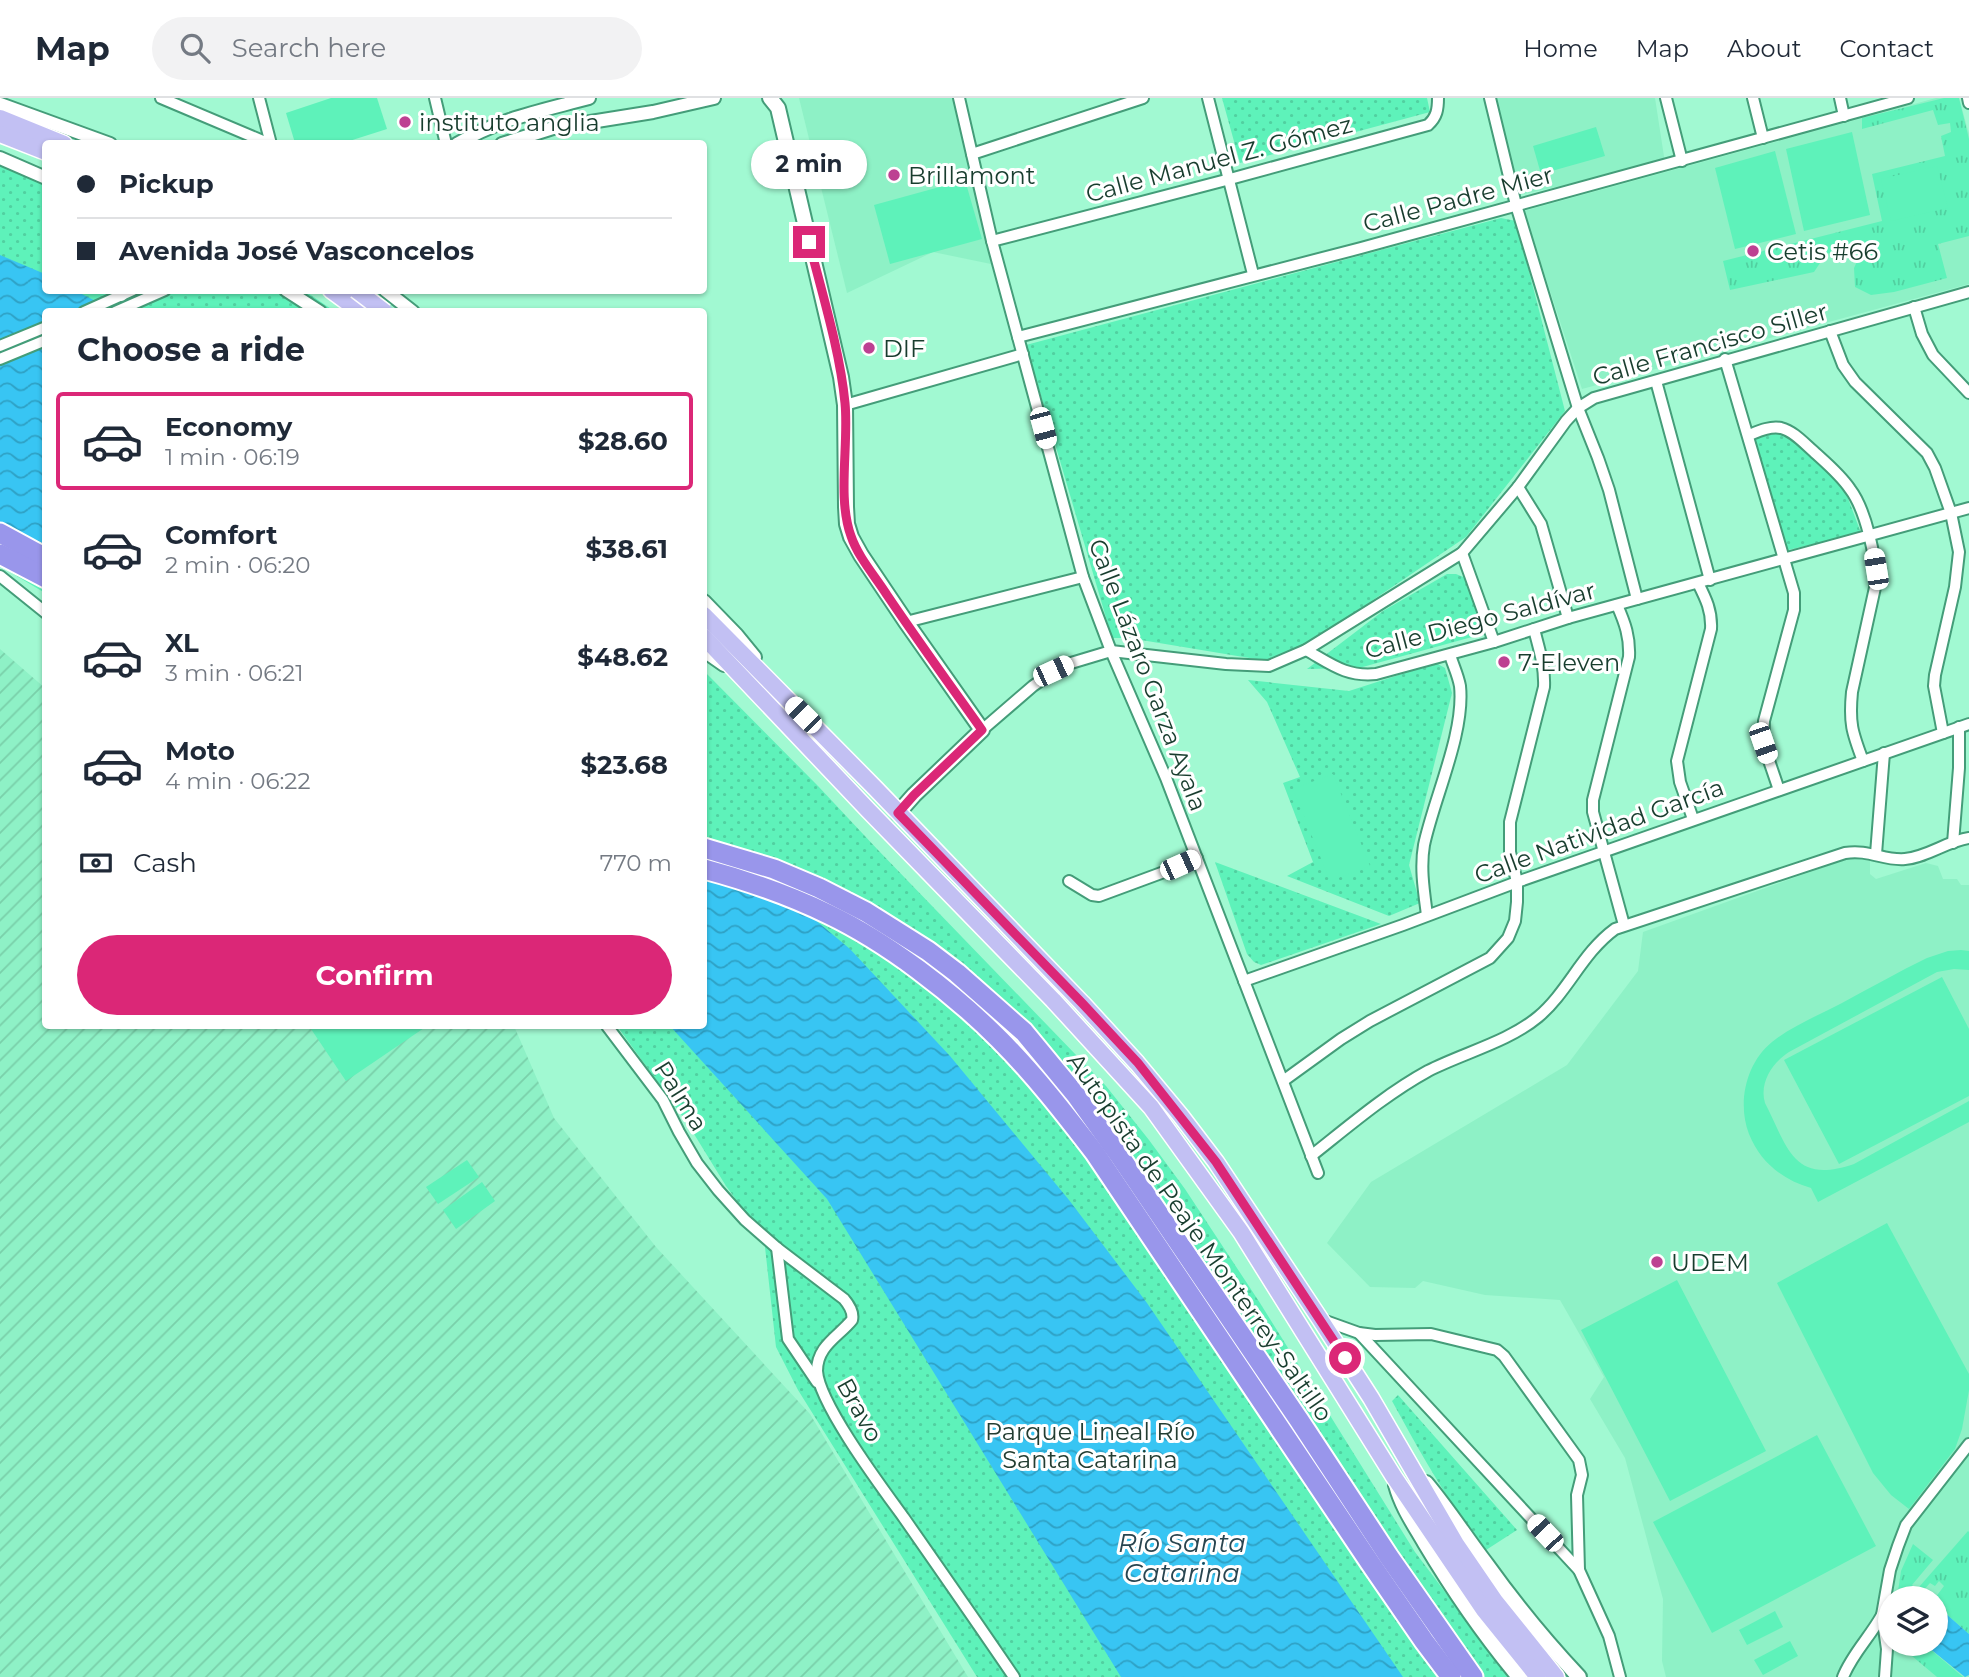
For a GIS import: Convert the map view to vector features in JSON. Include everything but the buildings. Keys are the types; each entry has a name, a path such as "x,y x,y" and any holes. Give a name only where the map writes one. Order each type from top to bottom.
{"highway":[{"path":"0,533 42,556"},
{"path":"0,554 42,576"},
{"name":"Autopista de Peaje Monterrey-Saltillo","path":"707,849 774,869 866,912 928,951 957,973 1024,1032 1076,1095 1112,1145 1389,1557 1474,1677"},
{"name":"Autopista de Peaje Monterrey-Saltillo","path":"707,870 776,893 828,914 858,930 934,983 1000,1040 1054,1100 1095,1153 1371,1564 1451,1677"}],"main road":[{"path":"776,101 839,367 845,405 847,524 856,548 982,730 898,813"},
{"path":"0,118 54,140"},
{"path":"0,134 42,150"},
{"path":"337,294 357,308"},
{"path":"361,294 381,308"},
{"path":"707,618 1138,1063 1216,1162 1320,1319 1408,1462 1449,1510 1506,1591 1579,1677"},
{"path":"707,640 1053,1000 1151,1107 1241,1232 1394,1477 1422,1502 1456,1544 1495,1601 1556,1677"},
{"path":"1408,1462 1422,1502 1484,1610 1538,1677"},
{"path":"1394,1477 1401,1503 1453,1589 1519,1677"}],"street":[{"path":"259,98 270,140"},
{"path":"435,98 445,140"},
{"path":"464,140 512,118 589,98"},
{"path":"515,140 553,128 653,112 714,98"},
{"name":"Calle Lázaro Garza Ayala","path":"959,98 992,241 1083,576 1111,651 1166,778 1318,1173"},
{"path":"972,154 1143,98"},
{"path":"1208,98 1253,274"},
{"name":"Calle Manuel Z. Gómez","path":"992,241 1230,180 1428,125 1435,117 1438,98"},
{"path":"1490,98 1516,205 1578,408 1609,490 1637,598"},
{"path":"1666,98 1682,161"},
{"path":"1753,98 1763,138"},
{"path":"1840,98 1844,116"},
{"name":"Calle Padre Mier","path":"1018,337 1361,248 1908,98"},
{"path":"164,99 261,140"},
{"path":"0,104 99,140"},
{"path":"0,158 42,176"},
{"name":"Calle Francisco Siller","path":"1306,650 1462,552 1518,486 1578,408 1594,398 1969,292"},
{"path":"95,308 121,298 132,304 155,294"},
{"path":"292,294 314,308"},
{"path":"390,294 408,308"},
{"path":"1914,307 1922,334 1933,355 1969,393"},
{"path":"0,346 42,329"},
{"path":"1830,331 1843,365 1855,382 1927,453 1951,513 1959,552 1958,570 1934,686 1943,733"},
{"path":"0,359 42,342"},
{"path":"845,405 1023,354"},
{"path":"1725,359 1794,593 1794,610 1764,720 1763,743 1779,790"},
{"path":"1656,381 1712,615 1711,629 1678,761 1680,782 1693,819"},
{"path":"1749,435 1777,427 1794,434 1852,490 1869,534 1876,583 1850,709 1850,723 1863,761"},
{"path":"1518,486 1541,524 1568,618"},
{"name":"Calle Diego Saldívar","path":"1306,650 1348,673 1376,674 1450,655 1637,598 1969,508"},
{"path":"1462,552 1494,642"},
{"path":"906,622 1083,576"},
{"path":"2,582 42,610"},
{"path":"707,604 754,656 767,679"},
{"path":"1617,605 1630,642 1629,657 1593,800 1593,812 1624,925"},
{"path":"1283,1081 1370,1021 1490,958 1508,938 1515,921 1517,881 1510,852 1510,822 1544,687 1545,673 1534,629"},
{"path":"982,730 1053,671 1084,658 1111,651 1269,666 1306,650"},
{"path":"707,653 745,679"},
{"path":"1427,915 1423,883 1424,845 1452,744 1460,699 1460,683 1450,655"},
{"path":"1953,843 1964,725"},
{"name":"Calle Natividad García","path":"1244,981 1403,925 1517,881 1964,725"},
{"path":"1876,853 1884,753"},
{"path":"1311,1156 1374,1107 1428,1071 1538,1017 1596,945 1624,925 1845,853 1863,851 1896,859 1910,858 1969,838"},
{"path":"1069,881 1092,895 1099,896 1197,858"},
{"name":"Palma","path":"609,1029 663,1100 697,1163 718,1190"},
{"name":"Bravo","path":"718,1190 745,1220 777,1248 844,1299 852,1312 852,1321 823,1348 818,1360 817,1373 822,1390 865,1463 1014,1677"},
{"path":"777,1248 788,1339 822,1390"},
{"path":"1320,1319 1359,1333 1431,1334 1497,1350 1504,1356 1579,1460 1582,1475 1577,1495 1579,1570"},
{"path":"1359,1333 1579,1570 1608,1636 1620,1677"},
{"path":"1887,1586 1906,1525 1969,1444"},
{"path":"1843,1677 1849,1662 1878,1622"},
{"path":"1885,1677 1886,1656"}],"shaded area":[{"name":"Brillamont","path":"799,98 953,98 991,264 933,252 847,293"},
{"path":"1495,98 1655,98 1665,163 1519,195"},
{"name":"Cetis #66","path":"1936,98 1959,98 1969,134 1969,284 1582,389 1524,211"},
{"path":"0,649 42,685 42,1029 515,1029 554,1118 656,1247 810,1414 968,1677 0,1677"},
{"name":"UDEM","path":"1852,857 1870,857 1870,874 1876,879 1926,863 1938,866 1943,879 1957,879 1961,885 1969,885 1969,1677 1666,1677 1662,1661 1663,1599 1625,1458 1590,1399 1604,1377 1560,1300 1485,1295 1423,1281 1415,1288 1370,1287 1327,1243 1371,1182 1567,1065 1638,971 1643,932"}],"green space":[{"path":"331,98 377,98 387,129 352,140 294,140 286,113"},
{"path":"1222,98 1427,98 1430,112 1240,163"},
{"path":"1944,98 1959,98 1969,139 1969,236 1938,244 1947,278 1871,295 1855,287 1854,268 1860,255 1848,248 1826,254 1814,272 1730,290 1723,261 1882,221 1872,174 1945,156 1941,136 1951,132 1950,123 1938,125 1933,110 1862,129 1862,118"},
{"path":"1596,127 1605,156 1541,174 1533,146"},
{"path":"1852,132 1870,215 1804,231 1786,149"},
{"path":"1775,151 1796,234 1735,249 1715,168"},
{"path":"0,156 42,171 42,294 309,294 330,308 42,308 42,591 0,566"},
{"path":"1937,166 1948,208 1891,221 1881,179"},
{"path":"965,180 982,239 890,264 874,205"},
{"path":"1501,218 1516,221 1565,411 1466,537 1280,663 1129,638 1112,638 1026,345"},
{"path":"1783,432 1843,485 1861,533 1788,550 1754,438"},
{"path":"1447,574 1466,578 1483,634 1359,668 1307,669 1383,611"},
{"path":"1436,663 1445,668 1452,693 1409,865 1420,903 1389,916 1287,876 1313,862 1283,783 1300,777 1267,702 1248,680 1349,691"},
{"name":"Parque Lineal Río Santa Catarina","path":"707,674 1106,1086 1185,1189 1260,1303 1415,1552 1509,1677 977,1677 798,1390 776,1347 764,1238 726,1186 686,1121 619,1029 707,1029"},
{"path":"1333,774 1370,866 1330,881 1293,789"},
{"path":"1215,862 1381,924 1261,965 1247,954"},
{"path":"1961,950 1969,951 1969,970 1937,972 1789,1052 1768,1074 1764,1088 1765,1103 1787,1148 1805,1166 1818,1170 1854,1164 1969,1101 1969,1122 1818,1202 1811,1188 1782,1175 1766,1161 1749,1134 1745,1122 1744,1097 1750,1072 1756,1061 1772,1042 1797,1026 1927,958"},
{"path":"1942,977 1969,1029 1969,1096 1839,1164 1784,1060"},
{"path":"311,1029 423,1029 346,1081"},
{"path":"467,1160 479,1177 438,1204 426,1187"},
{"path":"482,1182 495,1201 456,1229 443,1210"},
{"path":"1887,1223 1969,1374 1962,1429 1955,1449 1909,1509 1891,1495 1873,1473 1777,1283"},
{"path":"1677,1280 1766,1451 1670,1501 1581,1330"},
{"path":"1398,1395 1517,1530 1486,1550 1447,1497 1413,1439 1392,1401"},
{"path":"1817,1435 1876,1546 1712,1633 1653,1522"},
{"path":"1968,1531 1969,1634 1948,1616 1948,1586 1939,1581 1935,1586 1930,1583 1927,1586 1920,1586"},
{"path":"1913,1544 1933,1560 1913,1586 1899,1586 1901,1571"},
{"path":"1775,1611 1783,1627 1747,1645 1739,1630"},
{"path":"1790,1641 1798,1656 1763,1675 1754,1660"},
{"path":"1912,1656 1938,1656 1963,1677 1937,1677"}],"water":[{"path":"0,255 42,273 42,294 82,294 109,308 42,308 42,561 0,538"},
{"name":"Río Santa Catarina","path":"707,843 759,873 850,949 950,1056 1069,1200 1147,1303 1403,1677 1121,1677 827,1199 673,1029 707,1029"},
{"path":"1948,1616 1969,1634 1969,1675 1965,1677 1939,1656 1948,1656"}],"place":[{"name":"instituto anglia","path":"405,122"},
{"name":"Brillamont","path":"894,175"},
{"name":"Cetis #66","path":"1753,251"},
{"name":"DIF","path":"869,348"},
{"name":"7-Eleven","path":"1504,662"},
{"name":"UDEM","path":"1657,1262"}],"route":[{"path":"809,242 841,377 845,405 846,507 851,537 860,555 982,730 898,813 1138,1063 1216,1162 1345,1358"}]}
